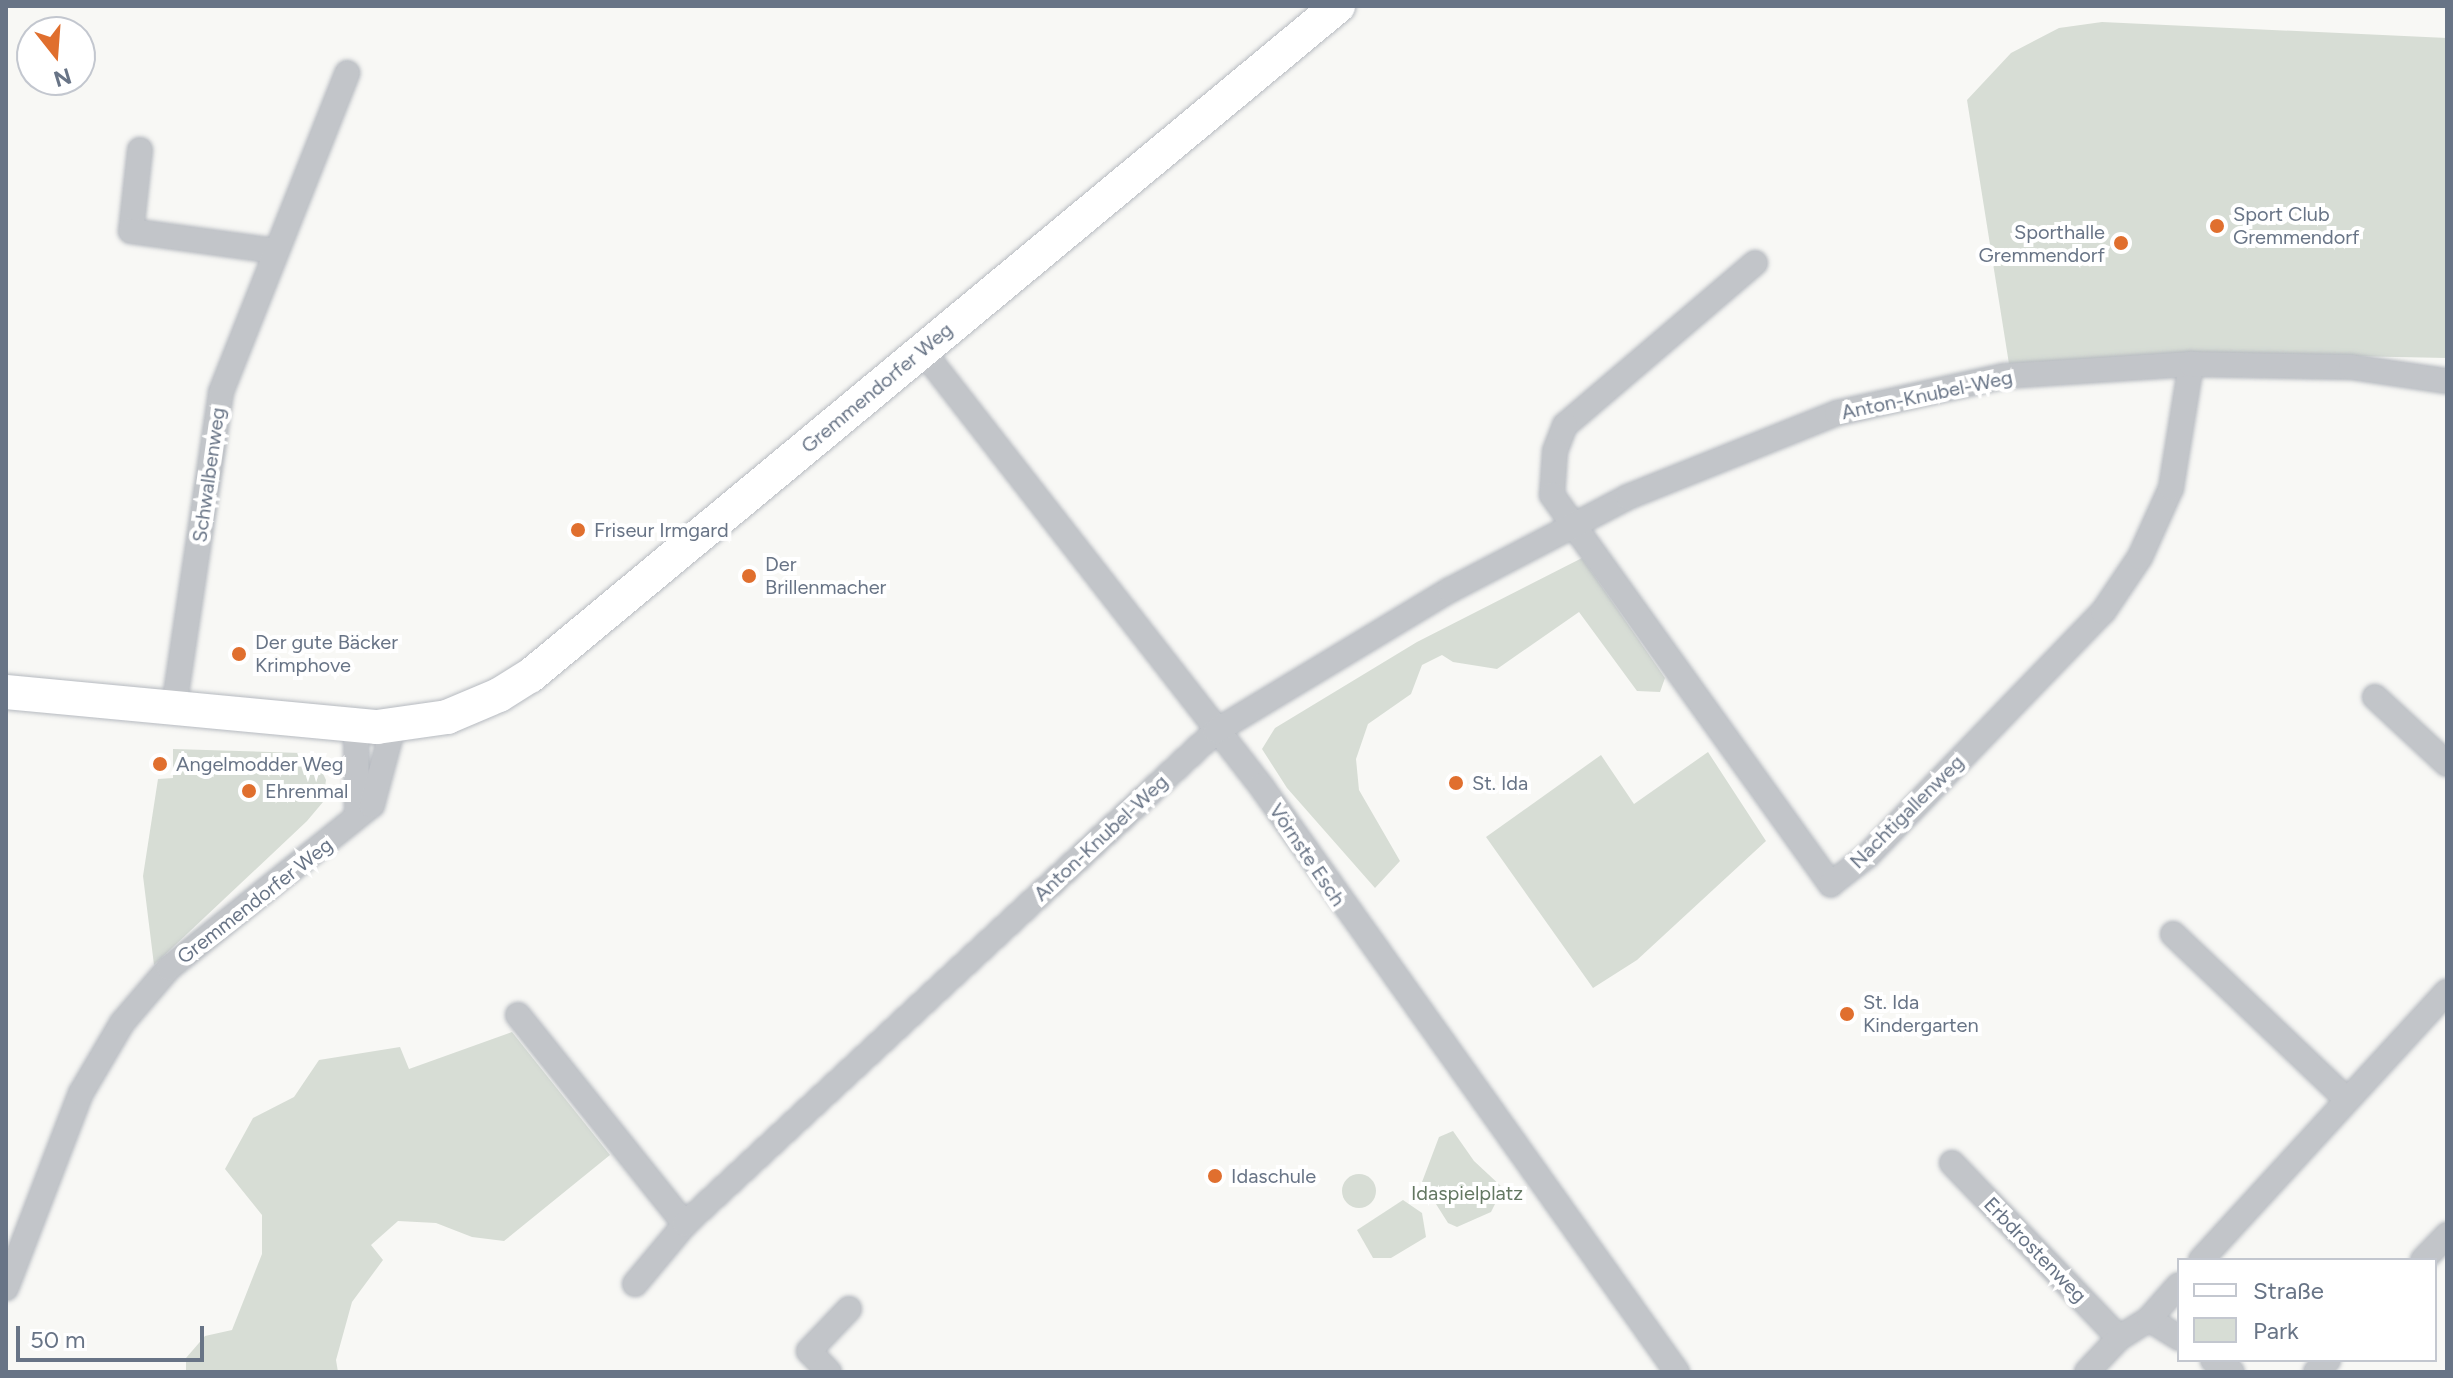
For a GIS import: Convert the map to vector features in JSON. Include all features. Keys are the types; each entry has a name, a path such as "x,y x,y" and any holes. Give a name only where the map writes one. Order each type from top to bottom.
{"street":[{"name":"Gremmendorfer Weg","path":"356,726 393,727 468,709 530,676 1338,6"},
{"name":"Schwalbenweg","path":"174,707 221,392 347,73"},
{"path":"140,150 131,231 276,251"},
{"path":"1572,526 1552,495 1555,451 1565,425 1755,263"},
{"name":"Vörnste Esch","path":"922,350 1216,731 1564,1207 1677,1372"},
{"name":"Nachtigallenweg","path":"1572,526 1831,884 1867,856 2103,612 2140,557 2171,488 2191,364"},
{"name":"Anton-Knubel-Weg","path":"635,1284 685,1224 1216,731 1450,590 1572,526 1692,468 1837,413 2004,376 2191,364 2351,367 2447,381"},
{"path":"6,692 356,726 357,814"},
{"path":"2375,697 2447,764"},
{"name":"Gremmendorfer Weg","path":"6,1288 81,1093 122,1023 169,968 252,899 334,840 357,814 372,805 380,791 393,727"},
{"path":"2173,934 2345,1098"},
{"path":"2203,1258 2345,1098 2447,992"},
{"path":"518,1015 685,1224"},
{"name":"Erbdrostenweg","path":"1952,1163 2119,1338"},
{"path":"2425,1258 2447,1235"},
{"path":"2087,1372 2119,1338 2149,1319 2177,1287"},
{"path":"829,1372 809,1351 849,1309"},
{"path":"2149,1319 2177,1337"}],"green space":[{"name":"Sport Club Gremmendorf","path":"2102,22 2447,38 2447,358 2193,353 2009,364 1967,100 2011,53 2059,28"},
{"path":"1582,558 1665,678 1660,692 1637,691 1579,612 1497,669 1453,662 1442,655 1422,665 1411,694 1368,724 1356,759 1359,790 1400,861 1375,888 1287,788 1262,749 1275,728 1417,642"},
{"path":"173,749 301,753 317,761 326,780 323,802 307,821 154,965 143,876 158,779 173,778"},
{"path":"1708,752 1766,841 1637,960 1593,988 1486,837 1601,755 1634,804"},
{"path":"512,1032 610,1155 504,1241 472,1237 436,1223 398,1221 371,1245 383,1260 352,1302 336,1360 338,1372 186,1372 186,1358 205,1336 232,1330 262,1254 262,1215 225,1169 253,1118 294,1097 319,1060 400,1047 409,1069"},
{"name":"Idaspielplatz","path":"1453,1131 1474,1161 1503,1188 1491,1212 1457,1227 1448,1223 1422,1182 1439,1137"},
{"path":"1359,1174 1371,1179 1376,1191 1371,1203 1359,1208 1347,1203 1342,1191 1347,1179"},
{"path":"1403,1200 1422,1213 1426,1237 1391,1258 1373,1258 1357,1230"}],"place":[{"name":"Sport Club Gremmendorf","path":"2217,226"},
{"name":"Sporthalle Gremmendorf","path":"2121,243"},
{"name":"Friseur Irmgard","path":"578,530"},
{"name":"Der Brillenmacher","path":"749,576"},
{"name":"Der gute Bäcker Krimphove","path":"239,654"},
{"name":"Angelmodder Weg","path":"160,764"},
{"name":"St. Ida","path":"1456,783"},
{"name":"Ehrenmal","path":"249,791"},
{"name":"St. Ida Kindergarten","path":"1847,1014"},
{"name":"Idaschule","path":"1215,1176"}]}
